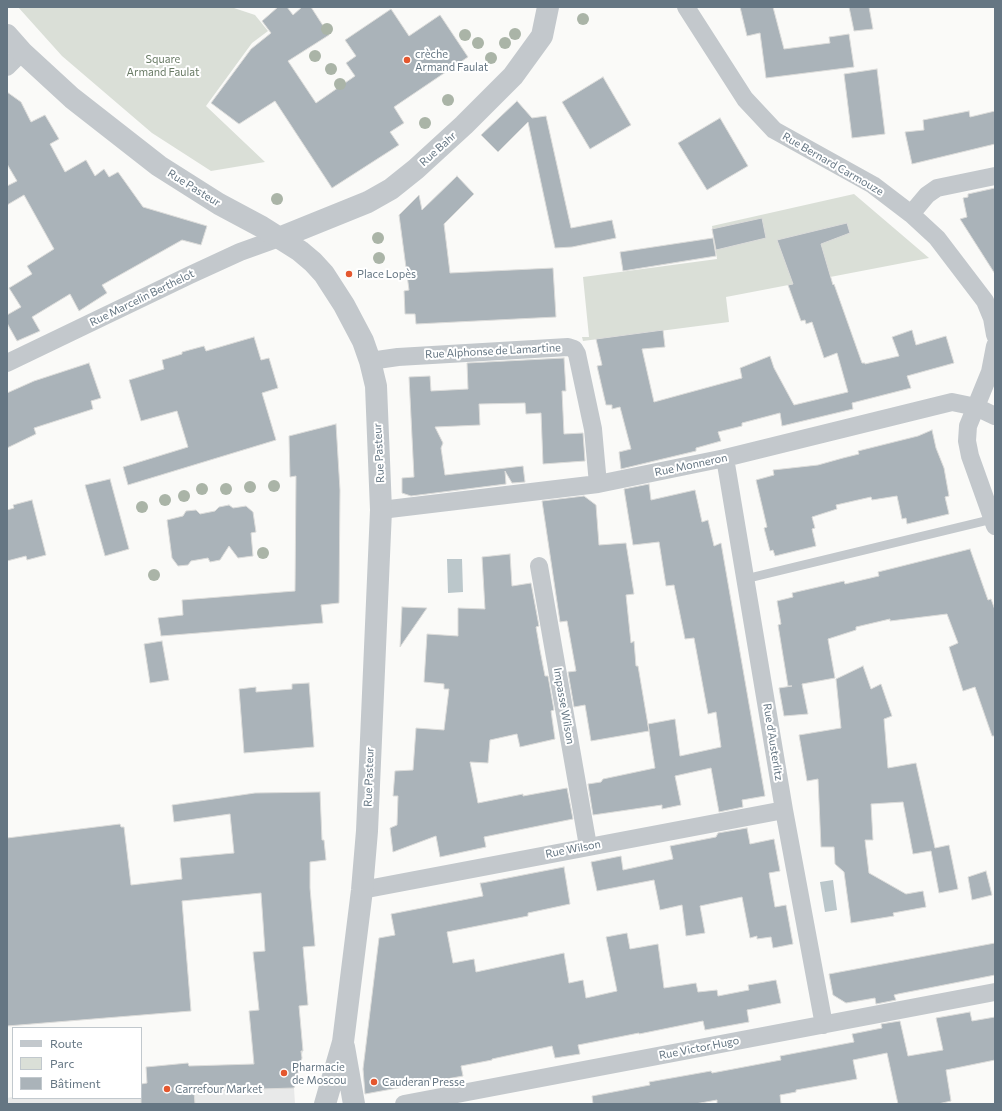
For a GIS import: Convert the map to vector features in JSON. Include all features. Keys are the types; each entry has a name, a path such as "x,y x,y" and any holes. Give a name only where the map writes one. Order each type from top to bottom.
{"street":[{"name":"Rue Bahr","path":"279,238 368,202 391,189 416,168 464,125 513,76 542,36 548,7"},
{"name":"Rue Bernard Carmouze","path":"686,7 745,99 774,130 873,184 911,214 937,238 985,301 992,318 995,335"},
{"name":"Rue Pasteur","path":"7,35 15,59 72,98 159,166 219,204 300,251 324,274 363,341 370,361 376,386 381,510 367,826 362,890 343,1042 325,1104"},
{"path":"911,214 927,195 938,188 995,176"},
{"name":"Rue Marcelin Berthelot","path":"7,363 240,252 279,238"},
{"path":"994,523 970,456 967,441 968,426 990,372 995,346"},
{"name":"Rue Alphonse de Lamartine","path":"370,361 398,357 568,347 574,348 577,354 593,429 598,484"},
{"name":"Rue Monneron","path":"381,510 598,484 725,458 952,402 976,407 995,416"},
{"name":"Rue d'Austerlitz","path":"725,458 784,810 824,1025"},
{"name":"Impasse Wilson","path":"539,566 588,846"},
{"name":"Rue Wilson","path":"362,890 784,810"},
{"name":"Rue Victor Hugo","path":"404,1104 995,992"},
{"name":"Rue Pasteur","path":"343,1042 354,1104"}],"lane":[{"path":"745,579 994,523"}],"shaded area":[{"path":"447,559 462,559 463,592 448,593"},
{"path":"833,880 837,910 825,912 820,882"},
{"path":"303,1051 294,1088 295,1104 7,1104 7,1098 12,1097 12,1099 142,1099 142,1098 253,1064 253,1053"}],"green space":[{"name":"Square Armand Faulat","path":"18,7 231,7 255,15 268,31 252,43 206,106 265,162 211,171 152,133 62,56"},
{"path":"854,194 929,258 726,297 729,322 583,341 582,337 589,337 583,277 717,259 712,226"}],"building":[{"path":"278,7 287,7 293,15 302,7 311,7 329,35 288,61 316,103 355,76 346,63 356,56 345,40 391,9 409,36 440,15 468,57 394,107 404,123 390,132 399,145 332,188 275,101 239,124 211,103 251,49 271,33 262,21"},
{"path":"740,7 773,7 784,49 830,43 829,37 849,34 854,67 766,78 760,33 747,36"},
{"path":"849,7 869,7 873,29 854,31"},
{"path":"877,69 885,134 852,138 844,74"},
{"path":"603,77 631,125 590,149 562,102"},
{"path":"7,92 21,102 31,122 45,115 59,139 50,144 65,172 86,160 95,176 104,169 109,177 118,172 143,207 207,226 201,245 182,240 102,285 107,293 79,311 70,294 32,317 40,331 17,341 7,323 7,315 21,307 9,288 32,274 27,266 54,249 24,195 7,205 7,186 17,181 7,164"},
{"path":"517,101 532,118 546,116 571,228 612,220 616,238 572,247 555,248 528,122 498,152 481,135"},
{"path":"969,111 970,117 995,111 995,144 912,164 905,132 924,130 923,120"},
{"path":"720,118 748,166 707,190 678,143"},
{"path":"457,176 474,194 444,224 450,273 553,268 556,317 416,324 415,314 405,314 404,291 409,290 399,215 419,195 422,210"},
{"path":"995,188 995,274 960,219 967,217 963,198 968,197 968,194"},
{"path":"762,218 766,238 716,250 712,229"},
{"path":"847,223 850,233 821,244 833,285 834,284 862,363 865,364 899,356 892,337 912,330 916,345 946,336 954,363 907,376 911,388 852,403 853,409 782,426 780,413 742,423 742,426 718,432 721,441 696,448 696,451 621,469 619,452 631,449 620,407 612,409 612,405 606,405 597,366 602,365 596,339 663,330 665,347 642,349 654,402 742,378 740,368 770,356 774,368 794,405 848,392 837,353 824,358 812,322 806,324 805,320 801,321 788,285 793,284 777,240"},
{"path":"713,238 716,256 623,271 620,252"},
{"path":"254,337 261,360 269,358 278,388 262,393 276,440 128,485 123,467 188,447 177,411 141,421 129,380 164,369 162,360 182,354 182,352 204,346 206,351"},
{"path":"564,358 566,391 562,391 564,434 583,433 585,461 543,464 541,413 526,414 525,403 479,404 480,425 435,427 443,443 441,448 445,475 523,466 525,482 512,483 505,471 506,484 411,496 402,493 402,478 414,477 409,377 430,376 431,391 468,389 467,363"},
{"path":"89,363 101,398 91,401 93,409 34,428 36,434 7,448 7,393 34,381"},
{"path":"336,424 340,490 339,603 321,605 323,623 161,636 158,618 183,615 182,600 295,591 296,476 290,477 289,436"},
{"path":"932,430 936,448 944,468 949,496 945,497 949,514 907,524 906,518 902,519 897,496 872,500 871,497 836,505 837,509 812,517 815,528 812,529 816,546 775,556 773,550 770,551 764,528 767,527 756,480 774,475 773,470 818,465 859,454 858,451 918,436"},
{"path":"110,479 129,549 105,556 85,485"},
{"path":"649,484 651,500 695,490 702,522 708,520 714,546 721,543 765,796 742,800 743,807 719,812 711,768 675,776 681,805 662,809 662,805 593,815 588,784 601,782 603,779 655,768 648,724 675,719 680,756 721,747 716,712 708,714 694,638 685,639 674,585 666,586 659,542 633,545 624,489"},
{"path":"584,496 596,505 599,545 626,543 634,594 626,595 631,643 634,641 636,666 638,666 649,731 591,741 585,705 574,707 568,672 576,671 567,621 560,622 542,501"},
{"path":"32,500 46,555 27,560 26,556 7,561 7,510 14,508 13,505"},
{"path":"229,505 233,508 246,506 253,512 256,532 251,533 253,556 238,558 229,546 220,560 210,562 208,558 191,561 188,565 178,566 172,558 167,520 183,516 186,511 196,510 200,514 215,511 219,507"},
{"path":"970,549 988,600 991,599 995,610 995,736 992,736 975,687 963,691 949,647 958,643 947,614 890,621 890,619 856,627 856,630 828,639 835,678 802,684 808,714 784,716 779,688 792,686 788,686 778,625 781,624 777,601 793,597 792,593 844,581 845,584 879,576 878,572"},
{"path":"510,554 512,586 531,583 539,626 536,627 540,650 545,676 548,676 554,710 551,711 555,739 520,747 517,734 490,740 488,763 470,762 478,803 523,794 523,796 567,788 573,819 484,837 486,847 440,857 436,836 393,852 390,828 397,825 398,796 393,796 395,771 413,770 416,728 444,730 449,689 444,689 444,684 424,682 427,634 458,636 458,608 485,609 482,557"},
{"path":"402,607 427,608 400,647"},
{"path":"162,641 169,680 150,683 144,644"},
{"path":"863,666 871,689 881,684 892,716 884,719 888,768 916,763 935,848 949,845 958,889 939,893 931,851 913,854 903,802 871,804 873,840 865,840 869,873 906,894 923,891 926,907 893,913 894,916 851,923 844,872 835,864 834,847 821,847 818,779 807,781 799,735 841,728 836,679"},
{"path":"309,683 314,747 244,753 239,689 256,687 256,692 292,689 292,684"},
{"path":"320,792 322,840 324,840 326,860 310,862 310,888 315,946 303,947 308,1005 299,1006 303,1051 301,1051 302,1058 294,1088 194,1091 195,1104 141,1104 142,1084 147,1083 146,1067 188,1063 189,1066 254,1064 249,1011 259,1010 253,952 265,951 261,893 182,901 191,1011 7,1026 7,838 120,824 121,827 124,827 131,885 182,879 180,858 234,853 230,814 174,822 172,805 255,793"},
{"path":"747,828 750,844 774,839 780,871 769,873 775,907 786,905 793,944 773,948 771,937 757,939 757,936 750,938 742,897 700,906 705,933 686,936 682,905 660,910 654,880 597,891 591,862 621,856 623,870 673,859 670,846 716,837 718,833"},
{"path":"564,867 570,904 528,913 528,916 447,932 453,963 474,959 476,972 564,953 569,983 583,980 586,998 617,991 606,937 627,933 630,949 658,944 664,988 696,983 698,992 717,990 718,996 749,990 748,985 776,980 781,1003 747,1010 749,1022 705,1030 703,1021 578,1045 580,1054 555,1058 552,1046 461,1066 463,1076 365,1094 363,1069 379,938 395,935 391,914 483,896 480,883"},
{"path":"986,871 992,895 972,900 968,877"},
{"path":"995,943 995,975 898,994 894,995 896,1000 876,1004 875,998 846,1003 833,995 829,974"},
{"path":"970,1012 972,1021 995,1017 995,1060 946,1070 951,1101 938,1104 898,1104 887,1053 853,1060 857,1079 796,1090 796,1092 780,1095 781,1104 717,1104 717,1100 695,1104 593,1104 592,1096 650,1085 649,1082 711,1071 712,1073 781,1060 780,1056 854,1042 852,1034 882,1028 881,1024 900,1021 908,1056 943,1050 936,1018"}],"place":[{"name":"crèche Armand Faulat","path":"407,60"},
{"name":"Place Lopès","path":"349,274"},
{"name":"Pharmacie de Moscou","path":"284,1073"},
{"name":"Cauderan Presse","path":"374,1082"},
{"name":"Carrefour Market","path":"167,1089"}]}
